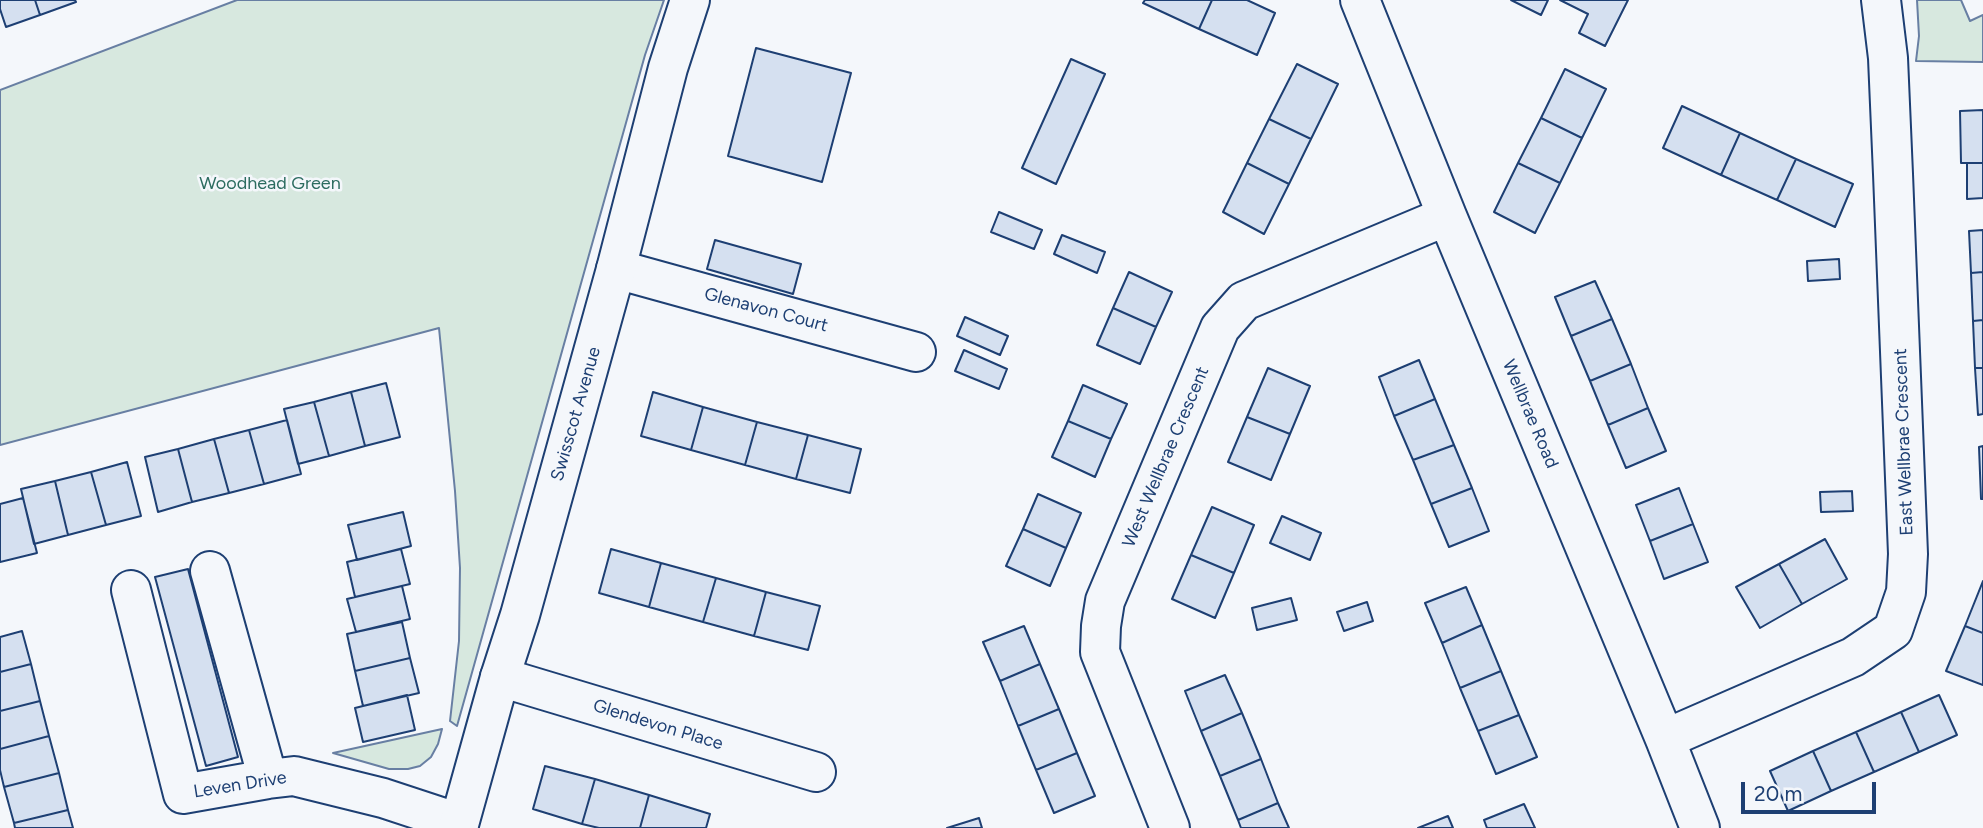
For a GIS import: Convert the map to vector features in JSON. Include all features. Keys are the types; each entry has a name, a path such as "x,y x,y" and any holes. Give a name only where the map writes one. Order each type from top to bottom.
{"street":[{"name":"Swisscot Avenue","path":"458,825 520,615 668,68 690,0"},
{"name":"Wellbrae Road","path":"1360,0 1700,828"},
{"name":"East Wellbrae Crescent","path":"1665,738 1853,657 1893,630 1906,592 1908,554 1894,174 1881,0"},
{"name":"West Wellbrae Crescent","path":"1170,828 1100,652 1101,626 1105,601 1220,328 1244,301 1447,216"},
{"name":"Glenavon Court","path":"616,268 916,352"},
{"path":"210,571 268,779"},
{"name":"Leven Drive","path":"131,590 183,794 294,776 383,798 458,825"},
{"name":"Glendevon Place","path":"500,677 816,772"}],"green space":[{"name":"Woodhead Green","path":"237,0 664,0 645,55 457,726 450,721 459,641 460,568 439,328 0,445 0,90"},
{"path":"1917,0 1961,0 1970,21 1983,15 1983,62 1916,61 1919,36"},
{"path":"442,729 431,757 420,766 408,769 389,769 333,753"}],"building":[{"path":"0,0 35,0 40,15 6,27"},
{"path":"35,0 75,0 76,2 40,15"},
{"path":"1145,0 1212,0 1199,29 1143,3"},
{"path":"1212,0 1247,0 1275,13 1257,55 1199,29"},
{"path":"1511,0 1548,0 1541,15"},
{"path":"1560,0 1628,0 1605,46 1579,33 1588,14"},
{"path":"756,48 851,73 822,182 728,156"},
{"path":"1071,59 1105,74 1056,184 1022,168"},
{"path":"1297,64 1338,84 1311,139 1269,119"},
{"path":"1565,69 1606,89 1582,138 1541,118"},
{"path":"1682,106 1740,133 1721,175 1663,148"},
{"path":"1983,110 1983,163 1961,163 1960,111"},
{"path":"1541,118 1582,138 1560,183 1518,163"},
{"path":"1269,119 1311,139 1289,184 1247,163"},
{"path":"1740,133 1796,159 1777,200 1721,175"},
{"path":"1796,159 1853,184 1835,227 1777,200"},
{"path":"1247,163 1289,184 1264,234 1223,212"},
{"path":"1518,163 1560,183 1535,233 1494,212"},
{"path":"1967,163 1983,163 1983,198 1967,199"},
{"path":"999,212 1042,230 1034,249 991,232"},
{"path":"1983,230 1983,272 1971,273 1969,231"},
{"path":"1062,235 1105,252 1097,273 1054,254"},
{"path":"715,240 801,264 793,294 707,269"},
{"path":"1839,259 1840,279 1808,281 1807,261"},
{"path":"1129,272 1172,292 1156,327 1113,308"},
{"path":"1983,272 1983,320 1973,321 1971,273"},
{"path":"1595,281 1612,319 1571,336 1555,297"},
{"path":"1113,308 1156,327 1140,364 1097,345"},
{"path":"965,317 1008,336 1000,355 957,336"},
{"path":"1612,319 1631,364 1590,381 1571,336"},
{"path":"1983,320 1983,368 1975,368 1973,321"},
{"path":"964,350 1007,369 999,389 955,371"},
{"path":"1419,360 1435,399 1394,416 1379,377"},
{"path":"1631,364 1648,408 1608,425 1590,381"},
{"path":"1268,368 1310,386 1290,434 1247,417"},
{"path":"1975,368 1983,368 1983,414 1978,415"},
{"path":"386,383 400,437 365,446 351,392"},
{"path":"1083,385 1127,404 1111,439 1068,421"},
{"path":"351,392 365,446 329,456 314,402"},
{"path":"653,392 703,407 691,450 641,436"},
{"path":"1435,399 1454,445 1413,460 1394,416"},
{"path":"314,402 329,456 298,464 284,409"},
{"path":"703,407 757,422 745,465 691,450"},
{"path":"1648,408 1666,451 1626,468 1608,425"},
{"path":"1247,417 1290,434 1271,480 1228,462"},
{"path":"287,420 301,474 264,484 249,430"},
{"path":"1068,421 1111,439 1095,477 1052,457"},
{"path":"757,422 808,435 796,479 745,465"},
{"path":"249,430 264,484 229,493 214,439"},
{"path":"808,435 861,449 850,493 796,479"},
{"path":"214,439 229,493 192,502 178,449"},
{"path":"1454,445 1472,488 1431,504 1413,460"},
{"path":"1983,446 1983,499 1981,499 1979,447"},
{"path":"178,449 192,502 158,512 145,457"},
{"path":"127,462 141,516 106,525 91,472"},
{"path":"91,472 106,525 68,535 55,481"},
{"path":"55,481 68,535 34,544 21,489"},
{"path":"1472,488 1489,531 1449,547 1431,504"},
{"path":"1679,488 1693,524 1650,541 1636,505"},
{"path":"1852,491 1853,511 1821,512 1820,492"},
{"path":"1038,494 1081,513 1066,548 1023,529"},
{"path":"23,498 37,553 0,562 0,504"},
{"path":"1212,507 1254,525 1234,573 1191,555"},
{"path":"403,512 411,546 357,560 348,525"},
{"path":"1282,516 1321,533 1310,560 1270,543"},
{"path":"1693,524 1708,562 1664,579 1650,541"},
{"path":"1023,529 1066,548 1050,586 1006,566"},
{"path":"1825,539 1847,579 1802,604 1779,564"},
{"path":"401,549 410,584 355,597 347,562"},
{"path":"611,549 661,563 649,607 599,593"},
{"path":"1191,555 1234,573 1215,618 1172,599"},
{"path":"661,563 716,578 703,622 649,607"},
{"path":"1779,564 1802,604 1760,628 1736,587"},
{"path":"188,569 238,757 206,766 155,577"},
{"path":"716,578 766,592 754,636 703,622"},
{"path":"1983,581 1983,633 1965,626"},
{"path":"402,586 410,619 356,632 347,599"},
{"path":"1466,587 1482,625 1442,643 1425,603"},
{"path":"766,592 820,606 808,650 754,636"},
{"path":"1291,598 1297,620 1257,630 1252,608"},
{"path":"1367,602 1373,621 1344,631 1337,612"},
{"path":"402,622 410,658 355,671 347,634"},
{"path":"1482,625 1501,671 1460,688 1442,643"},
{"path":"1024,626 1040,664 1000,681 983,642"},
{"path":"1965,626 1983,633 1983,685 1946,671"},
{"path":"22,631 31,664 0,672 0,637"},
{"path":"410,658 419,693 363,706 355,671"},
{"path":"31,664 40,701 0,711 0,672"},
{"path":"1040,664 1059,709 1018,726 1000,681"},
{"path":"1501,671 1519,715 1478,731 1460,688"},
{"path":"1225,675 1242,713 1201,731 1185,691"},
{"path":"407,695 415,730 363,742 355,708"},
{"path":"1939,695 1957,735 1919,752 1901,712"},
{"path":"40,701 49,736 0,749 0,711"},
{"path":"1059,709 1077,753 1036,770 1018,726"},
{"path":"1901,712 1919,752 1874,772 1856,732"},
{"path":"1242,713 1261,759 1220,776 1201,731"},
{"path":"1519,715 1537,757 1496,774 1478,731"},
{"path":"1856,732 1874,772 1831,791 1813,751"},
{"path":"49,736 59,773 4,787 0,770 0,749"},
{"path":"1813,751 1831,791 1788,811 1770,771"},
{"path":"1077,753 1095,796 1054,813 1036,770"},
{"path":"1261,759 1278,803 1238,820 1220,776"},
{"path":"545,766 595,779 582,824 533,809"},
{"path":"59,773 68,810 14,823 4,787"},
{"path":"595,779 649,795 640,828 599,828 582,824"},
{"path":"649,795 710,814 706,828 640,828"},
{"path":"1278,803 1289,828 1241,828 1238,820"},
{"path":"1524,804 1535,828 1487,828 1484,820"},
{"path":"68,810 73,828 15,828 14,823"},
{"path":"1448,816 1453,828 1418,828"},
{"path":"979,818 982,828 947,828"}]}
